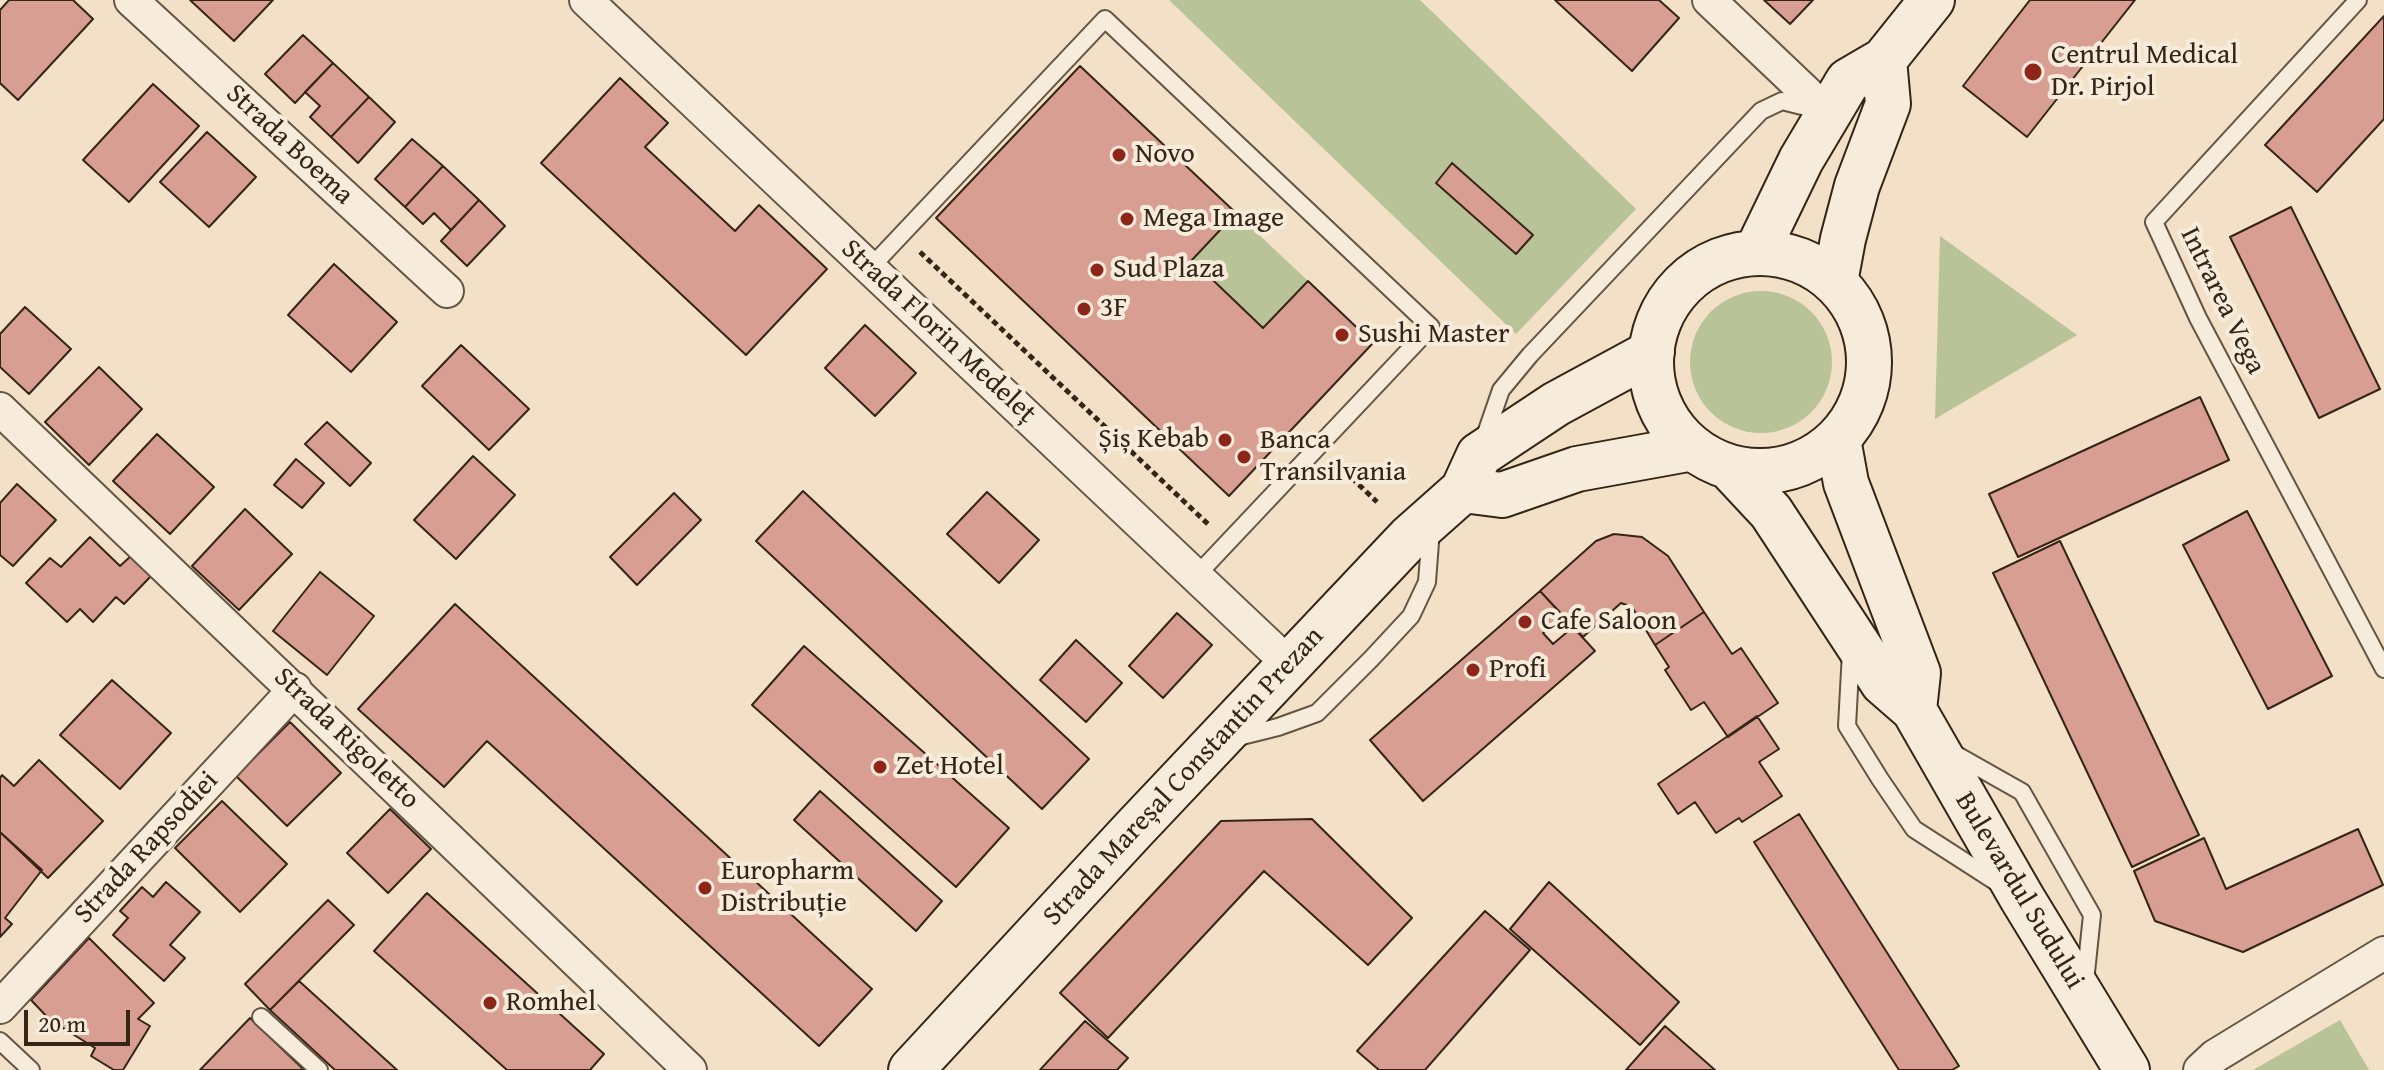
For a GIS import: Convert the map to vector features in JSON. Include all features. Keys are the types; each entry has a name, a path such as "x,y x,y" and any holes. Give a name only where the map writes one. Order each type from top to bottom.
{"main road":[{"path":"1756,253 1827,112 1848,81 1884,60 1932,0"},
{"path":"1835,282 1857,186 1888,104 1884,60"},
{"path":"1458,488 1502,495 1577,469 1711,457 1758,471 1787,468 1814,457 1838,439 1858,410 1869,377 1868,342 1856,309 1835,282 1811,265 1784,255 1756,253 1725,259 1697,273 1675,294 1659,321 1652,352 1654,388 1669,422 1711,457"},
{"name":"Strada Mareșal Constantin Prezan","path":"911,1070 1458,488 1556,404 1652,352"},
{"path":"1838,439 1846,483 1918,673 1922,725"},
{"name":"Bulevardul Sudului","path":"1711,457 1771,512 1851,638 1883,683 1922,725 2022,898 2127,1070"}],"street":[{"name":"Strada Boema","path":"131,0 447,291"},
{"name":"Strada Florin Medeleț","path":"586,0 1290,665"},
{"path":"1709,0 1827,112"},
{"name":"Strada Rigoletto","path":"0,409 690,1070"},
{"name":"Strada Rapsodiei","path":"0,1007 295,689"},
{"path":"2200,1070 2215,1056 2384,953"}],"lane":[{"name":"Intrarea Vega","path":"2358,0 2154,222 2198,318 2384,669"},
{"path":"870,268 1105,19 1431,327 1196,576"},
{"path":"1217,742 1278,727 1317,713 1371,659 1411,616 1427,582 1458,488 1501,390 1530,355 1761,111 1782,101 1827,112"},
{"path":"1851,638 1847,726 1880,779 1914,829 2022,898"},
{"path":"1922,725 2022,792 2092,915 2083,1000"},
{"path":"261,1017 319,1070"},
{"path":"0,1041 31,1070"}],"path":[{"path":"901,235 1227,543"}],"green space":[{"path":"1169,0 1420,0 1636,209 1516,334"},
{"path":"1236,213 1308,281 1263,328 1192,260"},
{"path":"1940,236 2077,335 1935,419"},
{"path":"1761,291 1788,297 1811,312 1826,335 1832,362 1826,389 1811,412 1788,427 1761,433 1734,427 1711,412 1696,389 1690,362 1696,335 1711,312 1734,297"},
{"path":"2340,1020 2369,1070 2253,1070"}],"building":[{"path":"9,0 73,0 93,19 18,100 0,83 0,10"},
{"path":"190,0 273,0 234,41"},
{"path":"1555,0 1659,0 1679,18 1632,71"},
{"path":"1764,0 1813,0 1790,24"},
{"path":"2030,0 2135,0 2027,137 1963,86"},
{"path":"2384,16 2384,119 2317,192 2265,145"},
{"path":"303,35 333,63 295,103 265,74"},
{"path":"333,63 369,97 331,137 310,117 320,106 305,92"},
{"name":"Sud Plaza","path":"1080,66 1236,213 1192,260 1263,328 1308,281 1373,343 1229,496 936,218"},
{"path":"620,78 668,123 645,147 735,231 759,205 827,269 746,355 541,163"},
{"path":"153,84 199,126 129,202 83,160"},
{"path":"369,97 395,122 358,163 331,137"},
{"path":"207,132 256,177 209,227 160,182"},
{"path":"412,139 443,166 405,207 375,179"},
{"path":"1452,163 1533,235 1516,254 1436,183"},
{"path":"443,166 479,200 451,230 434,213 423,224 405,207"},
{"path":"479,200 505,226 467,266 441,241"},
{"path":"2291,207 2380,389 2319,418 2230,237"},
{"path":"334,264 397,322 351,372 288,315"},
{"path":"25,307 71,349 29,394 0,367 0,334"},
{"path":"865,325 916,373 875,416 825,368"},
{"path":"461,345 529,409 489,450 422,386"},
{"path":"99,367 142,409 89,465 45,422"},
{"path":"2200,397 2229,460 2018,557 1989,494"},
{"path":"327,422 371,463 350,486 305,444"},
{"path":"157,434 214,487 170,534 113,481"},
{"path":"473,456 515,495 456,559 414,520"},
{"path":"296,459 324,483 302,508 274,485"},
{"path":"17,484 56,520 13,566 0,555 0,503"},
{"path":"803,491 1089,759 1042,809 756,541"},
{"path":"987,492 1039,540 999,583 947,534"},
{"path":"674,493 701,520 637,585 610,557"},
{"path":"245,509 292,554 239,610 192,566"},
{"path":"2247,511 2332,676 2268,709 2183,545"},
{"path":"1614,534 1642,537 1668,556 1704,612 1655,645 1632,607 1621,603 1583,637 1540,591 1596,541"},
{"path":"90,537 120,566 132,555 153,574 124,604 116,597 93,622 80,609 67,622 26,583 50,558 61,567"},
{"path":"2060,541 2199,835 2132,867 1993,573"},
{"path":"320,572 374,616 327,675 273,631"},
{"path":"1540,591 1563,616 1543,633 1553,644 1573,627 1595,651 1423,801 1370,740"},
{"name":"Europharm Distribuție","path":"455,604 872,989 819,1046 487,741 444,787 358,709"},
{"path":"1704,612 1732,654 1741,648 1778,703 1728,737 1704,702 1691,710 1665,670 1669,667 1655,645"},
{"path":"1177,613 1212,645 1163,698 1129,666"},
{"path":"1076,640 1122,683 1086,722 1040,680"},
{"name":"Zet Hotel","path":"804,646 1009,828 956,887 752,705"},
{"path":"112,680 171,733 120,789 60,735"},
{"path":"1757,716 1779,749 1759,762 1782,796 1742,822 1739,818 1716,833 1695,802 1678,814 1658,784"},
{"path":"290,722 341,773 287,826 236,776"},
{"path":"39,760 103,821 48,878 0,832 0,778 2,775 14,786"},
{"path":"820,791 942,901 916,931 794,820"},
{"path":"222,801 287,864 240,912 175,848"},
{"path":"390,809 431,849 388,893 347,853"},
{"path":"1799,814 1959,1066 1952,1070 1899,1070 1754,842"},
{"path":"1312,819 1412,918 1368,965 1264,871 1108,1038 1060,993 1221,821"},
{"path":"2358,829 2383,885 2243,952 2155,921 2134,871 2204,838 2226,889"},
{"path":"0,832 42,870 5,918 12,924 0,937"},
{"path":"166,882 200,912 170,945 185,958 164,981 113,935 128,918 120,911 142,887 153,897"},
{"path":"1549,882 1679,1002 1640,1045 1510,929"},
{"name":"Romhel","path":"427,893 604,1054 590,1070 507,1070 374,951"},
{"path":"328,900 354,925 270,1010 245,984"},
{"path":"1485,911 1530,950 1425,1070 1379,1070 1357,1051"},
{"path":"89,938 154,1003 138,1019 150,1026 123,1070 114,1070 91,1056 95,1048 50,1020 31,1000"},
{"path":"299,981 397,1070 335,1070 270,1010"},
{"path":"250,1018 304,1070 200,1070"},
{"path":"1085,1021 1128,1058 1117,1070 1040,1070"},
{"path":"1665,1026 1715,1070 1626,1070"}],"place":[{"name":"Centrul Medical Dr. Pirjol","path":"2033,72"},
{"name":"Novo","path":"1119,155"},
{"name":"Mega Image","path":"1127,219"},
{"name":"Sud Plaza","path":"1097,270"},
{"name":"3F","path":"1084,309"},
{"name":"Sushi Master","path":"1342,335"},
{"name":"Șiș Kebab","path":"1225,440"},
{"name":"Banca Transilvania","path":"1244,457"},
{"name":"Cafe Saloon","path":"1525,622"},
{"name":"Profi","path":"1473,670"},
{"name":"Zet Hotel","path":"880,767"},
{"name":"Europharm Distribuție","path":"705,888"},
{"name":"Romhel","path":"490,1003"}]}
